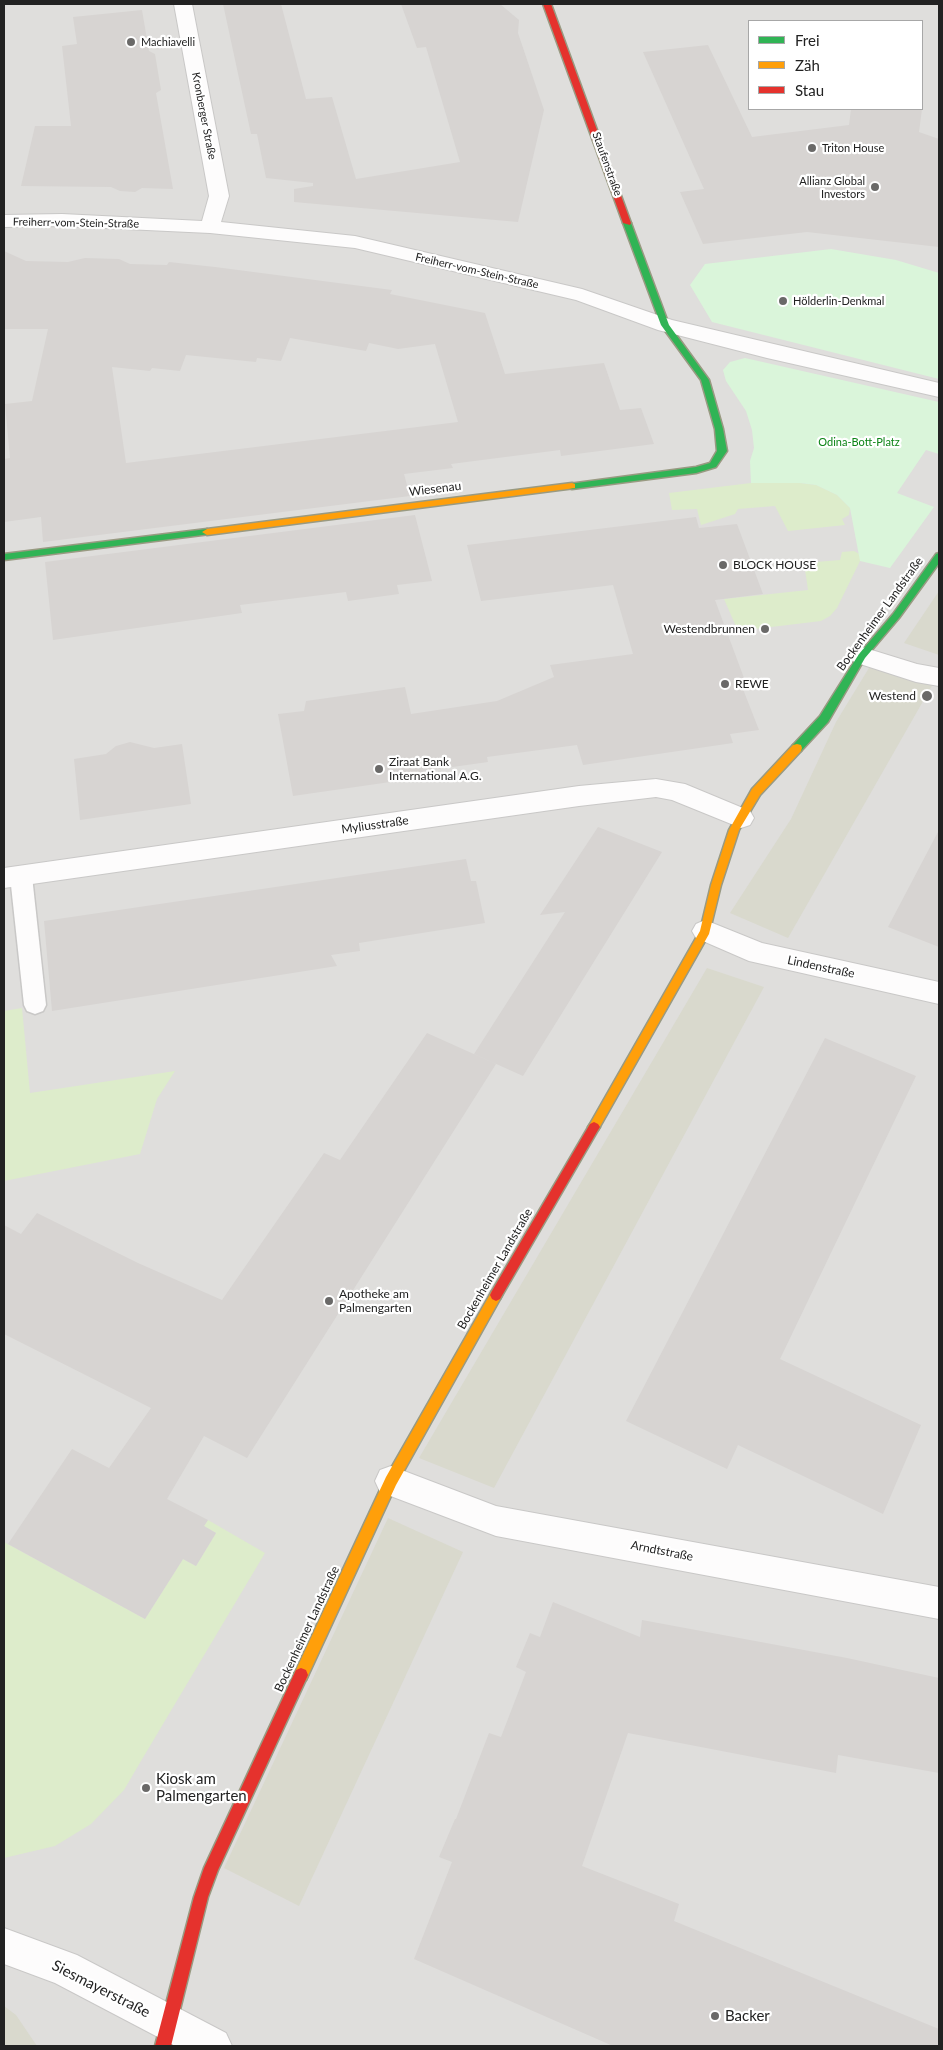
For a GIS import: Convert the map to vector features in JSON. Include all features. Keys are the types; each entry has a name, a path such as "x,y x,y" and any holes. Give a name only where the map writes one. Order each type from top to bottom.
{"street":[{"name":"Kronberger Straße","path":"183,4 219,196 210,227"},
{"name":"Staufenstraße","path":"547,4 666,325"},
{"name":"Freiherr-vom-Stein-Straße","path":"4,221 62,220 210,227 355,242 582,295 666,325 767,351 939,390"},
{"name":"Wiesenau","path":"4,557 696,470 713,465 722,451 720,429 705,380 666,325"},
{"name":"Bockenheimer Landstraße","path":"166,2034 201,1897 212,1868 391,1481 454,1367 660,1013 705,931 716,885 734,830 756,792 824,719 862,656 896,616 939,556"},
{"path":"862,656 916,673 939,677"},
{"name":"Myliusstraße","path":"13,877 646,789 676,791 741,818"},
{"name":"Lindenstraße","path":"705,931 758,953 939,993"},
{"name":"Arndtstraße","path":"391,1481 496,1521 939,1603"},
{"name":"Siesmayerstraße","path":"4,1946 64,1968 166,2034 213,2046"}],"lane":[{"path":"13,877 35,1005"}],"shaded area":[{"path":"4,4 939,4 939,2046 4,2046"},
{"path":"939,591 939,655 904,643"},
{"path":"872,663 934,682 788,938 730,913 791,819 836,722"},
{"path":"707,968 764,987 494,1488 419,1458"},
{"path":"388,1518 463,1552 299,1906 224,1868"},
{"path":"4,2006 16,2015 37,2046 4,2046"}],"green space":[{"path":"831,249 896,260 939,273 939,379 712,322 690,285 705,264"},
{"name":"Odina-Bott-Platz","path":"745,358 939,402 939,454 926,450 897,493 934,507 890,568 860,561 850,508 837,495 816,485 800,483 751,483 750,461 754,448 752,430 746,411 726,381 723,370 730,362"},
{"path":"751,483 800,483 816,485 837,495 850,508 849,515 842,519 845,525 788,531 775,506 738,509 735,514 701,525 697,509 672,510 669,493"},
{"path":"854,551 861,555 860,561 837,608 830,616 821,621 738,631 724,599 808,590 804,563 840,560 842,552"},
{"path":"22,1008 30,1093 175,1071 157,1099 140,1154 4,1181 4,1011"},
{"path":"208,1520 265,1553 124,1790 91,1824 55,1846 4,1858 4,1542 145,1619 183,1559 196,1566 216,1533 204,1526"}],"building":[{"path":"223,4 281,4 306,99 332,97 356,179 460,162 426,47 417,48 401,4 500,4 519,20 518,33 544,110 518,222 294,202 294,189 313,186 313,183 266,178 257,134 251,134"},
{"path":"142,10 149,51 155,54 161,90 156,93 173,189 142,188 135,192 120,191 111,187 21,186 35,126 71,126 62,46 77,44 73,17"},
{"name":"Triton House","path":"708,45 752,137 849,125 851,110 922,110 919,132 939,139 939,247 807,232 703,244 680,192 704,189 643,52"},
{"path":"4,251 26,261 68,262 85,258 119,259 130,264 167,265 169,262 392,290 390,294 485,313 505,374 604,363 620,410 641,408 654,444 561,456 560,450 451,464 453,468 404,474 410,496 43,542 41,517 4,522 4,459 10,458 5,404 32,401 48,329 4,329","holes":["290,338 366,351 369,343 398,349 435,344 458,422 126,463 112,367 150,371 152,368 180,371 186,355 256,362 257,358 281,361"]},
{"path":"415,515 432,581 397,585 399,594 348,601 346,592 240,605 242,613 53,640 45,562"},
{"path":"696,517 699,528 737,524 763,594 715,600 744,678 739,679 759,730 730,734 733,743 583,765 577,745 487,757 488,762 424,771 425,777 293,796 278,714 304,711 306,701 405,687 411,714 497,701 554,677 550,665 633,654 613,585 481,601 467,545"},
{"path":"130,742 154,748 182,744 191,804 80,820 74,759 106,754 116,746"},
{"path":"598,827 662,852 523,1076 474,1054 565,912 540,915"},
{"path":"939,830 939,947 888,927"},
{"path":"466,859 471,881 476,881 485,923 359,943 360,951 331,955 337,966 52,1011 44,921"},
{"path":"427,1033 496,1064 247,1458 204,1436 167,1499 208,1520 204,1526 216,1533 196,1566 183,1559 145,1619 8,1544 72,1449 109,1468 151,1408 4,1334 4,1225 21,1234 37,1213 138,1263 222,1300 324,1153 340,1160"},
{"path":"825,1038 916,1076 780,1359 921,1425 883,1514 738,1445 727,1469 626,1421"},
{"path":"553,1602 640,1637 642,1620 847,1658 939,1678 939,1773 838,1755 836,1773 628,1733 582,1866 679,1904 674,1921 939,2029 939,2046 613,2046 414,1959 452,1862 439,1857 456,1819 489,1733 501,1737 526,1672 516,1667 530,1633 540,1637"}],"traffic: fast":[{"path":"572,486 696,470 713,465 722,451 719,429 705,380 665,325 627,223"},
{"path":"4,557 207,532"},
{"path":"797,748 824,719 862,656 896,616 939,556"}],"traffic: slow":[{"path":"207,532 572,486"},
{"path":"594,1127 705,931 716,885 734,830 756,792 797,748"},
{"path":"301,1675 391,1481 496,1295"}],"traffic: jam":[{"path":"547,4 627,223"},
{"path":"496,1295 594,1127"},
{"path":"163,2046 201,1897 211,1868 301,1675"}],"place":[{"name":"Machiavelli","path":"131,42"},
{"name":"Triton House","path":"812,148"},
{"name":"Allianz Global Investors","path":"875,187"},
{"name":"Hölderlin-Denkmal","path":"783,301"},
{"name":"BLOCK HOUSE","path":"723,565"},
{"name":"Westendbrunnen","path":"765,629"},
{"name":"REWE","path":"725,684"},
{"name":"Westend","path":"927,696"},
{"name":"Ziraat Bank International A.G.","path":"379,769"},
{"name":"Apotheke am Palmengarten","path":"329,1301"},
{"name":"Kiosk am Palmengarten","path":"146,1788"},
{"name":"Backer","path":"715,2016"}]}
